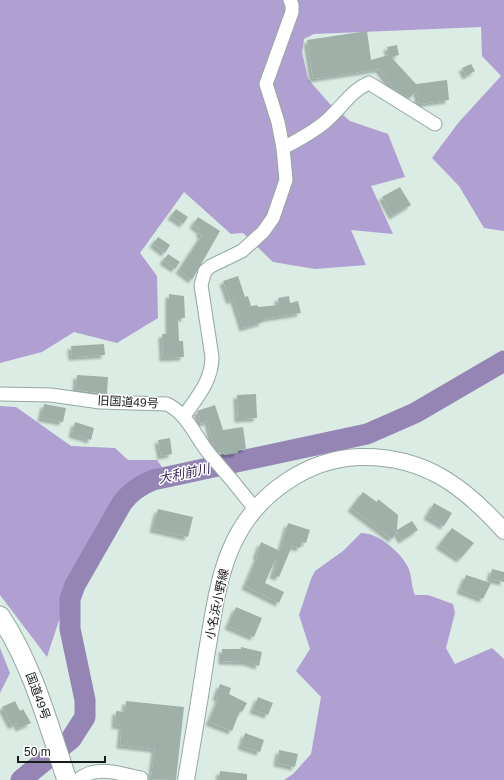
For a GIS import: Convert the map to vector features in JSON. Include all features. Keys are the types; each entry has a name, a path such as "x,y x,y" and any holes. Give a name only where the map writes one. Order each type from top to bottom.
{"highway":[{"name":"国道49号","path":"0,616 24,658 64,771"}],"main road":[{"name":"小名浜小野線","path":"186,780 218,586 237,533 255,509 271,492 296,475 319,464 349,457 379,456 408,462 436,473 459,486 482,506 504,531"}],"street":[{"path":"184,416 209,378 212,369 212,357 201,285 205,271 211,266 248,248 263,232 273,218 286,180 283,148 278,122 266,84 292,12 290,0"},
{"path":"283,148 311,133 327,120 358,88 369,83 435,124"},
{"name":"旧国道49号","path":"0,394 51,395 100,402 167,404 176,408 184,416 215,460 228,474 255,509"},
{"path":"78,780 85,774 102,770 141,778"}],"shaded area":[{"path":"0,0 504,0 504,231 484,228 459,186 432,158 459,122 501,76 482,56 481,27 314,34 304,39 302,52 308,79 329,103 350,121 388,134 405,177 371,186 393,234 351,230 366,265 315,269 273,262 243,233 231,234 184,192 140,253 157,276 158,318 117,343 74,332 42,352 0,363"},
{"path":"0,406 16,407 71,446 115,448 128,460 157,460 162,467 138,482 120,500 105,519 81,563 63,609 47,657 0,595"},
{"path":"361,533 375,536 388,544 400,555 408,567 415,595 428,595 453,604 455,613 446,648 455,664 492,648 504,659 504,780 284,780 293,774 311,754 321,697 296,671 310,649 299,615 315,571 343,551"},
{"path":"0,648 10,673 0,693"}],"building":[{"path":"367,31 371,60 389,55 387,47 397,45 399,55 391,57 416,84 447,80 449,100 419,104 417,91 409,98 394,89 379,69 313,79 307,40"},
{"path":"471,64 475,71 466,76 462,68"},
{"path":"400,187 411,205 393,216 382,197"},
{"path":"176,209 188,217 183,224 171,216"},
{"path":"198,217 220,231 192,280 179,270 202,235 199,233 201,231 193,225"},
{"path":"158,237 170,245 165,253 153,244"},
{"path":"168,254 180,262 175,269 163,261"},
{"path":"238,276 245,297 248,296 251,306 257,305 258,307 279,305 278,298 289,296 290,303 298,301 301,313 262,319 263,322 243,328 234,299 230,301 223,281"},
{"path":"169,294 184,296 185,318 178,318 179,341 183,341 184,357 163,358 162,334 169,334"},
{"path":"104,344 105,355 72,357 71,346"},
{"path":"77,375 108,377 107,394 76,390"},
{"path":"256,394 257,418 238,419 237,395"},
{"path":"44,404 66,408 63,422 41,418"},
{"path":"215,405 223,430 243,427 246,449 237,450 238,453 224,455 223,449 216,450 213,445 208,421 201,424 197,411"},
{"path":"75,422 94,428 91,440 72,434"},
{"path":"170,438 172,454 161,456 158,440"},
{"path":"363,492 377,502 378,499 398,515 397,530 412,521 418,530 402,540 397,532 392,539 351,508"},
{"path":"434,503 452,513 444,526 427,516"},
{"path":"158,509 193,517 188,537 153,529"},
{"path":"288,523 310,530 306,543 302,542 300,548 292,546 279,577 273,575 277,561 275,560 265,583 284,592 279,603 245,586 258,556 256,556 261,542 280,551"},
{"path":"452,528 474,543 460,559 439,545"},
{"path":"492,569 504,572 504,582 490,579"},
{"path":"466,575 491,583 483,599 460,590"},
{"path":"236,607 262,618 254,637 228,626"},
{"path":"241,647 262,652 259,666 247,662 222,661 222,649 241,649"},
{"path":"220,684 231,688 229,694 247,703 242,712 240,711 232,731 209,722 219,698 216,697"},
{"path":"258,697 273,703 268,715 253,710"},
{"path":"15,701 20,711 23,709 31,723 19,728 17,723 12,726 2,707"},
{"path":"126,701 184,707 176,780 151,779 155,749 120,745 122,726 115,725 116,711 125,712"},
{"path":"245,733 264,740 260,752 241,746"},
{"path":"279,750 298,754 295,767 277,763"},
{"path":"220,771 247,774 247,780 219,780"}],"waterway":[{"name":"大利前川","path":"21,780 71,739 85,717 85,700 70,629 70,599 75,585 122,503 132,492 140,486 153,480 367,434 415,413 504,361"}]}
